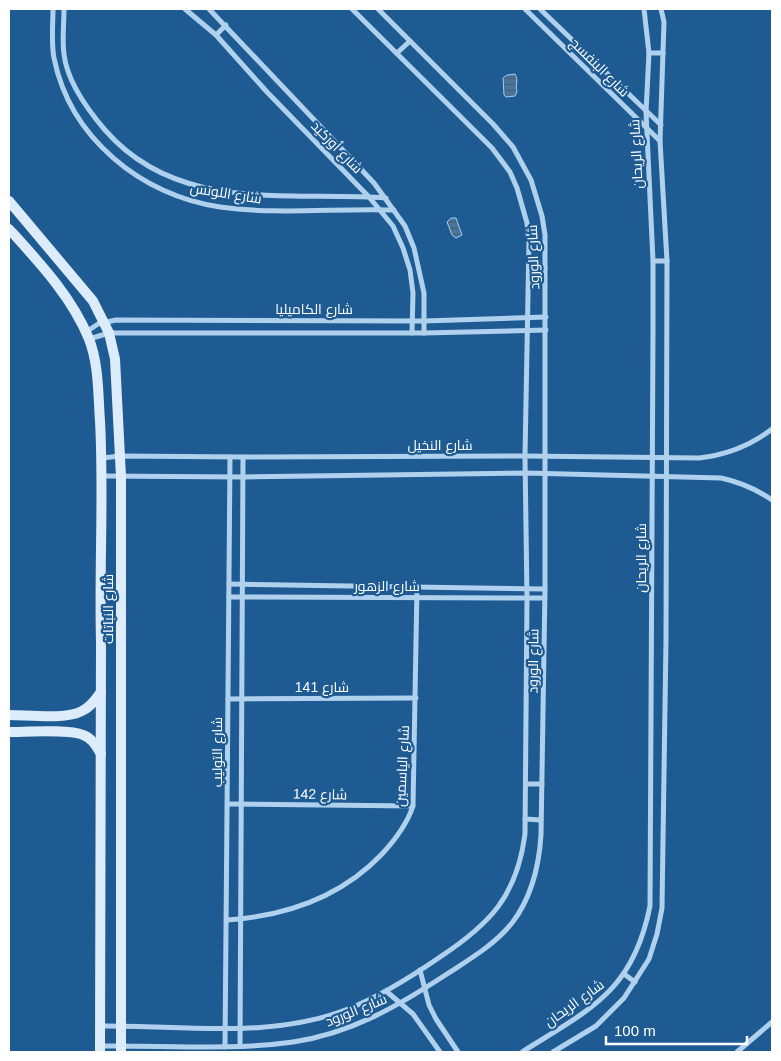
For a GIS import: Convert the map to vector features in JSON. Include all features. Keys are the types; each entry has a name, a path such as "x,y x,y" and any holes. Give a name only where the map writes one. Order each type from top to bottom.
{"street":[{"name":"شارع اللوتس","path":"53,9 53,55 58,75 75,112 108,154 147,183 178,197 200,204 222,207 267,211 394,210"},
{"name":"شارع اللوتس","path":"64,9 64,54 68,72 76,89 91,113 109,134 137,159 155,170 183,182 224,192 266,196 369,196 386,198"},
{"name":"شارع أوركيد","path":"185,9 216,35 267,92 369,196 393,226 410,270 413,293 412,333"},
{"name":"شارع أوركيد","path":"209,9 386,198 405,226 420,270 424,293 424,333"},
{"name":"شارع الورود","path":"100,1026 240,1029 282,1025 326,1017 368,1001 470,937 495,912 507,894 516,875 522,855 526,784 527,589 525,456 530,266 528,223 518,188 510,172 492,148 352,9"},
{"name":"شارع الورود","path":"100,1049 226,1047 292,1042 359,1024 402,1003 484,950 512,923 525,903 534,881 540,858 542,820 545,598 546,268 545,235 542,216 538,198 523,163 513,147 493,124 378,9"},
{"name":"شارع البنفسج","path":"525,9 660,141"},
{"name":"شارع البنفسج","path":"540,9 661,126"},
{"name":"شارع الريحان","path":"522,1052 586,1012 613,989 637,953 646,928 650,906 653,260 646,129 648,53 644,9"},
{"name":"شارع الريحان","path":"553,1052 596,1026 618,1005 636,982 649,959 657,934 662,908 666,640 666,260 660,141 664,22 661,9"},
{"path":"216,35 226,25"},
{"path":"397,53 410,41"},
{"path":"648,53 663,53"},
{"name":"شارع النباتات","path":"9,201 93,301 109,334 115,359 121,477 121,1049"},
{"name":"شارع النباتات","path":"9,230 68,299 87,336 97,368 102,458 100,591 100,1049"},
{"path":"653,260 666,260"},
{"path":"530,266 546,268"},
{"name":"شارع الكاميليا","path":"87,336 104,322 116,320 424,321 546,317"},
{"name":"شارع الكاميليا","path":"87,336 109,334 424,333 546,330"},
{"path":"653,331 666,330"},
{"name":"شارع النخيل","path":"102,458 120,456 545,456 699,458 726,454 751,443 772,429"},
{"name":"شارع التوليب","path":"226,1047 230,457"},
{"name":"شارع التوليب","path":"240,1046 243,457"},
{"path":"102,476 243,477 526,473 721,478 738,482 772,500"},
{"name":"شارع الزهور","path":"229,584 545,589"},
{"name":"شارع الياسمين","path":"226,920 279,913 322,898 346,885 387,849 410,817 413,806 417,587"},
{"name":"شارع الزهور","path":"229,597 545,598"},
{"path":"9,714 70,716 83,711 93,703 101,692"},
{"name":"شارع 141","path":"228,698 416,698"},
{"path":"9,732 82,734 94,742 101,754"},
{"path":"526,784 542,784"},
{"name":"شارع 142","path":"228,804 413,806"},
{"path":"525,819 542,820"},
{"path":"420,970 424,989 436,1019 458,1052"},
{"path":"624,974 636,982"},
{"path":"386,991 413,1014 440,1052"},
{"path":"737,1052 772,1022"}],"water":[{"path":"515,74 517,92 515,96 506,97 504,95 503,78 507,75"},
{"path":"451,218 456,218 462,235 456,238 452,235 447,222"}]}
